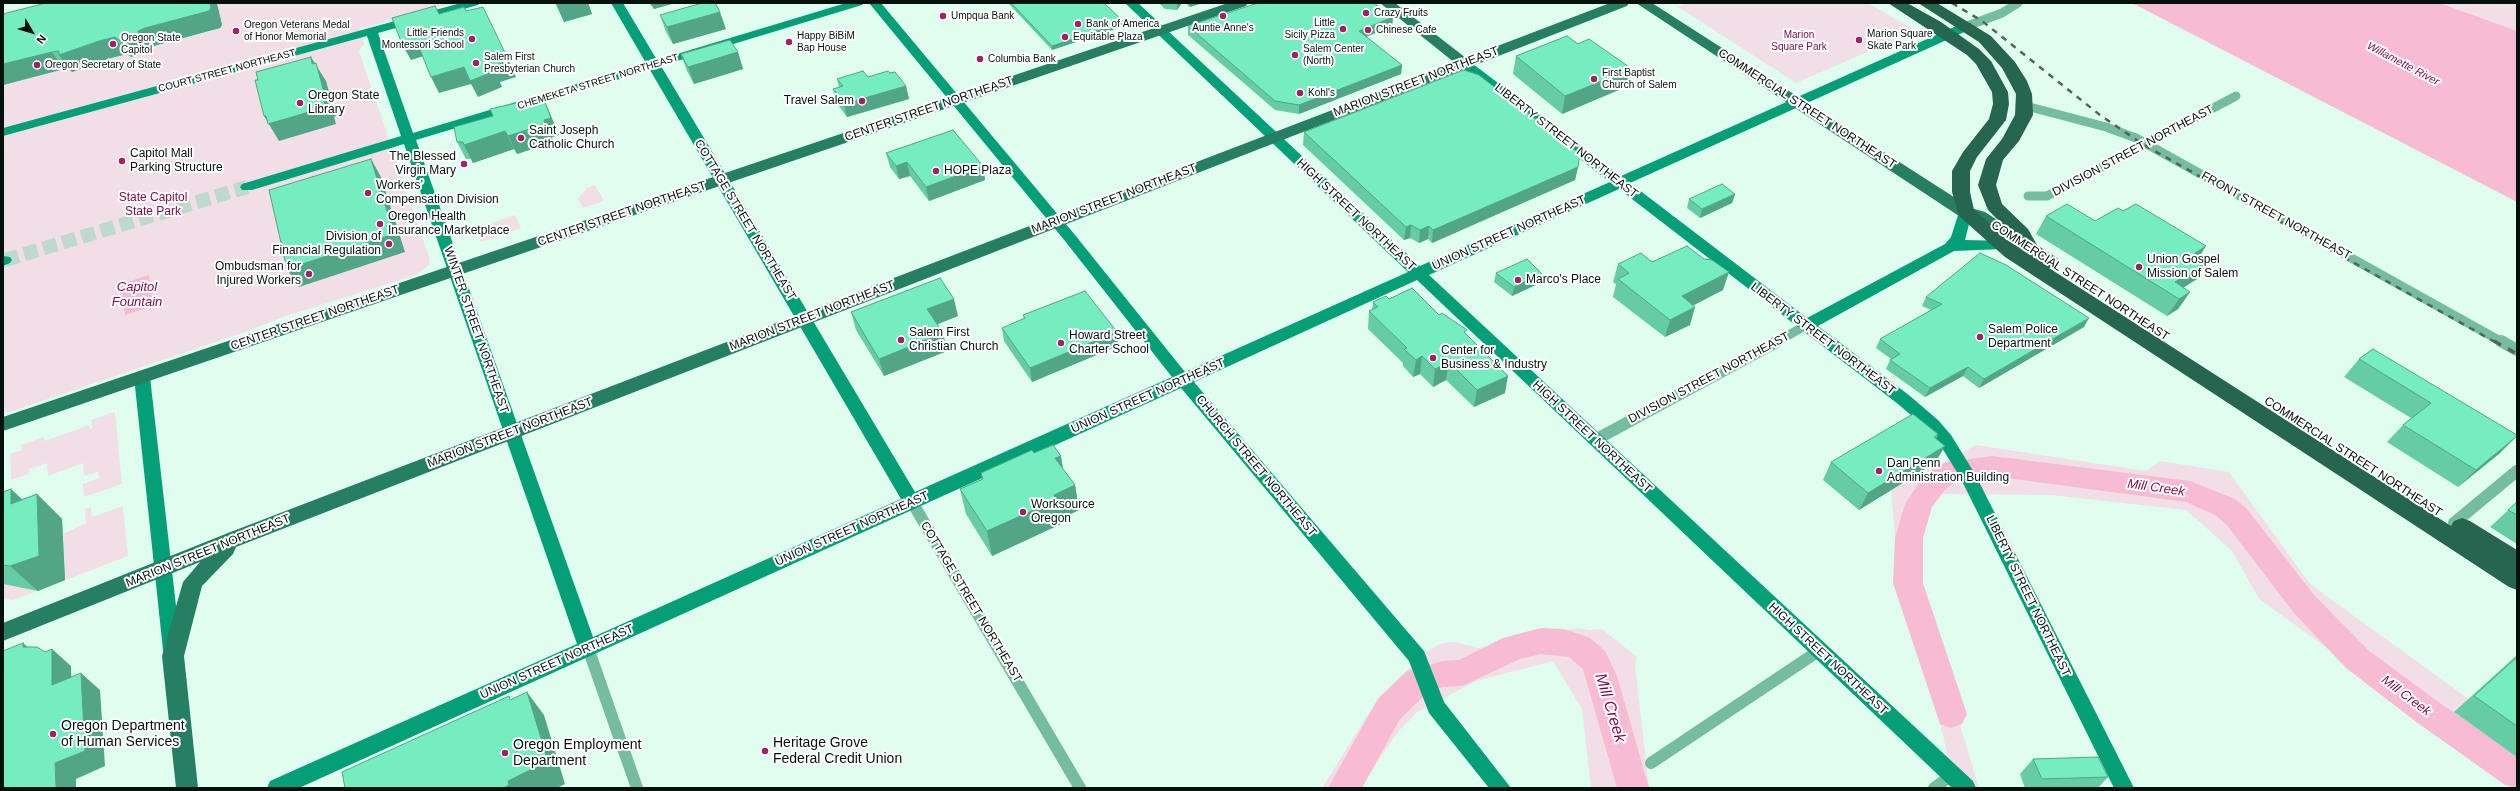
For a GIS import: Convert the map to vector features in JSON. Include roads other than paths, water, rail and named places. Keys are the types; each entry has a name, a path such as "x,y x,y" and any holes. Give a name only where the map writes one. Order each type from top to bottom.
{"highway":[{"path":"1896,3 1949,34 1983,61 1997,87 2001,104 1997,120 1969,156 1961,171 1961,190 1965,212 2002,244"},
{"path":"1926,3 1967,26 1994,47 2009,64 2019,81 2026,106 2019,127 1993,165 1987,185 1994,206 2021,233 2030,249"},
{"path":"1997,87 2026,106"},
{"name":"COMMERCIAL STREET NORTHEAST","path":"2002,244 2176,360 2517,580"},
{"name":"COMMERCIAL STREET NORTHEAST","path":"2030,249 2517,562"}],"main road":[{"name":"CENTER STREET NORTHEAST","path":"3,424 1241,3"},
{"name":"LIBERTY STREET NORTHEAST","path":"1386,3 1465,64"},
{"name":"MARION STREET NORTHEAST","path":"3,632 164,570 235,539 1622,3"},
{"name":"COMMERCIAL STREET NORTHEAST","path":"1643,3 1965,212 1979,216 2030,249"},
{"path":"187,788 172,656 194,582 204,569 235,539"}],"street":[{"name":"COURT STREET NORTHEAST","path":"3,132 474,3"},
{"name":"COTTAGE STREET NORTHEAST","path":"617,3 1080,788"},
{"name":"CHEMEKETA STREET NORTHEAST","path":"247,187 858,3"},
{"name":"CHURCH STREET NORTHEAST","path":"876,3 1056,222 1184,381 1417,657 1436,707 1501,788"},
{"name":"HIGH STREET NORTHEAST","path":"1131,3 1966,788"},
{"name":"UNION STREET NORTHEAST","path":"277,788 1184,381 1949,34 2002,12 2018,3"},
{"name":"WINTER STREET NORTHEAST","path":"371,31 637,788"},
{"name":"LIBERTY STREET NORTHEAST","path":"1465,64 1805,326 1904,400 1932,424 1954,453 1978,495 2124,788"},
{"name":"DIVISION STREET NORTHEAST","path":"2028,196 2047,196 2236,96"},
{"name":"FRONT STREET NORTHEAST","path":"2026,106 2106,127 2147,144 2517,350"},
{"path":"1950,247 1958,239 1965,212"},
{"path":"1950,247 1966,244 2002,244"},
{"name":"DIVISION STREET NORTHEAST","path":"1595,440 1950,247"},
{"path":"142,377 164,570 172,656"},
{"path":"2454,522 2517,472"},
{"path":"1651,762 1820,650"},
{"path":"1934,788 1952,775"}],"water":[{"name":"Willamette River","path":"2132,3 2439,3 2517,31 2517,202"},
{"name":"Capitol Fountain","path":"149,275 153,306 125,315 121,284"}],"waterway":[{"name":"Mill Creek","path":"1951,714 1908,583 1909,538 1919,504 1935,482 1948,473 1992,466 2190,492 2225,507 2236,516 2304,604 2357,659 2426,711 2517,774"},
{"name":"Mill Creek","path":"1344,788 1389,709 1418,681 1443,674 1462,673 1514,647 1541,641 1563,642 1579,647 1594,660 1602,676 1633,788"}],"tunnel":[{"path":"5,260 247,187"}],"railway":[{"path":"1952,3 1982,21 2100,115 2144,145 2495,342"},
{"path":"2494,341 2517,354"}],"place":[{"name":"Crazy Fruits","path":"1366,13"},
{"name":"Umpqua Bank","path":"943,16"},
{"name":"Auntie Anne's","path":"1223,16"},
{"name":"Bank of America","path":"1078,24"},
{"name":"Little Sicily Pizza","path":"1343,29"},
{"name":"Chinese Cafe","path":"1368,30"},
{"name":"Oregon Veterans Medal of Honor Memorial","path":"236,31"},
{"name":"Equitable Plaza","path":"1065,37"},
{"name":"Little Friends Montessori School","path":"472,39"},
{"name":"Marion Square Skate Park","path":"1859,40"},
{"name":"Happy BiBiM Bap House","path":"789,42"},
{"name":"Oregon State Capitol","path":"113,44"},
{"name":"Salem Center (North)","path":"1295,55"},
{"name":"Columbia Bank","path":"980,59"},
{"name":"Salem First Presbyterian Church","path":"476,63"},
{"name":"Oregon Secretary of State","path":"37,65"},
{"name":"First Baptist Church of Salem","path":"1594,79"},
{"name":"Kohl's","path":"1300,93"},
{"name":"Travel Salem","path":"862,101"},
{"name":"Oregon State Library","path":"300,103"},
{"name":"Saint Joseph Catholic Church","path":"521,138"},
{"name":"Capitol Mall Parking Structure","path":"122,161"},
{"name":"The Blessed Virgin Mary","path":"464,164"},
{"name":"HOPE Plaza","path":"936,171"},
{"name":"Workers’ Compensation Division","path":"368,193"},
{"name":"Oregon Health Insurance Marketplace","path":"380,224"},
{"name":"Division of Financial Regulation","path":"389,244"},
{"name":"Union Gospel Mission of Salem","path":"2139,267"},
{"name":"Ombudsman for Injured Workers","path":"309,274"},
{"name":"Marco's Place","path":"1518,280"},
{"name":"Salem Police Department","path":"1980,337"},
{"name":"Salem First Christian Church","path":"901,340"},
{"name":"Howard Street Charter School","path":"1061,343"},
{"name":"Center for Business & Industry","path":"1433,358"},
{"name":"Dan Penn Administration Building","path":"1879,471"},
{"name":"Worksource Oregon","path":"1023,512"},
{"name":"Oregon Department of Human Services","path":"53,734"},
{"name":"Heritage Grove Federal Credit Union","path":"765,751"},
{"name":"Oregon Employment Department","path":"505,753"}],"park label":[{"name":"Marion Square Park","path":"1799,40"},
{"name":"State Capitol State Park","path":"153,205"}]}
